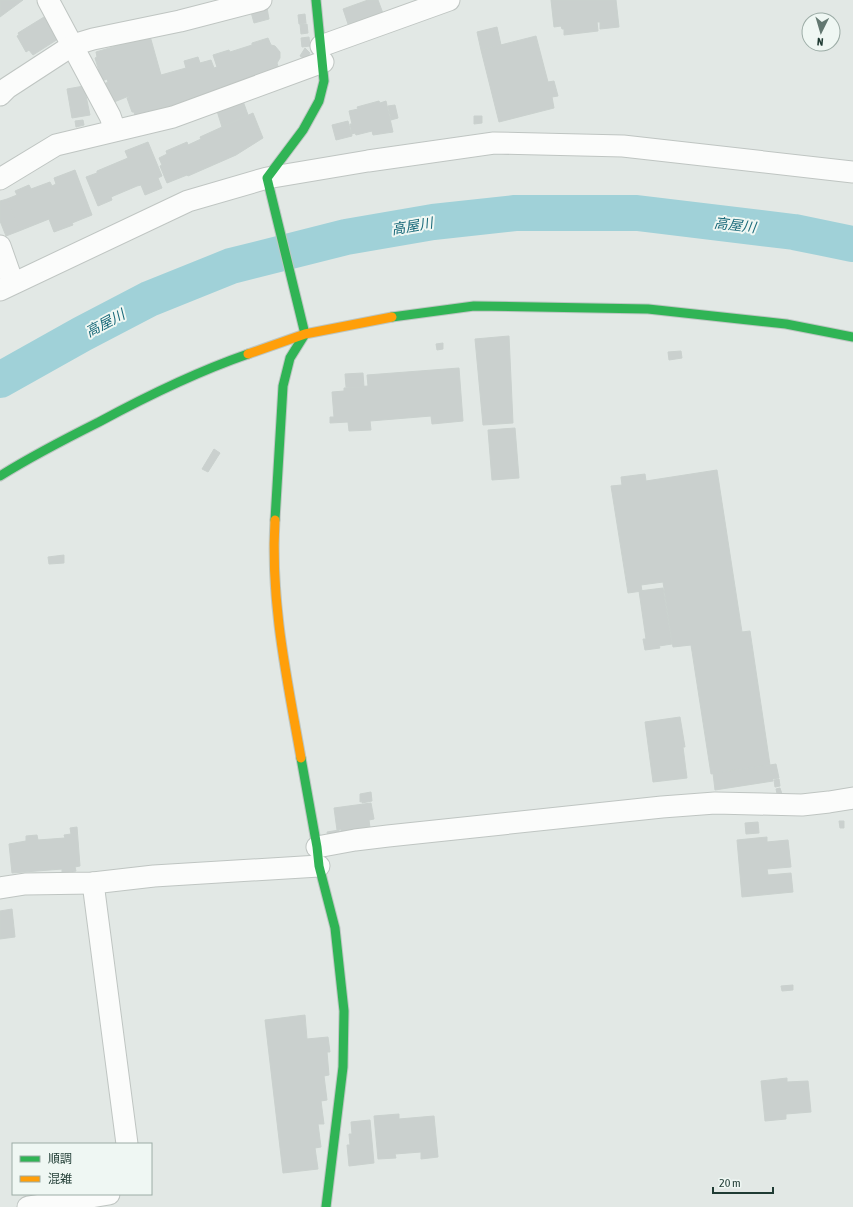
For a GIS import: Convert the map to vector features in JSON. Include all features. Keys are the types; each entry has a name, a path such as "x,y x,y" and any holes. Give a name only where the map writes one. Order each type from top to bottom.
{"street":[{"path":"48,0 110,116 115,130"},
{"path":"0,95 7,88 73,45 93,39 180,21 261,0"},
{"path":"316,0 324,81 319,101 303,130 268,183 304,331 290,358 283,386 274,535 275,592 282,648 318,857 335,928 344,1011 343,1067 326,1207"},
{"path":"0,179 56,145 173,117 449,0"},
{"path":"0,246 7,287 188,201 368,161 494,143 623,146 853,172"},
{"path":"0,476 25,460 154,393 224,362 304,331 381,318 474,306 546,306 648,309 786,324 853,337"},
{"path":"0,888 24,884 93,883 318,857 355,840 662,807 716,803 802,805 853,798"},
{"path":"93,883 127,1143"},
{"path":"28,1207 104,1195"}],"building":[{"path":"0,0 23,0 0,17"},
{"path":"368,0 378,0 384,16 374,19 373,16 348,24 343,9"},
{"path":"551,0 616,0 619,27 600,29 600,22 597,22 598,31 564,35 564,29 562,29 561,26 554,27"},
{"path":"267,8 269,19 254,23 251,12"},
{"path":"305,14 306,23 299,24 298,15"},
{"path":"44,17 58,39 33,55 29,50 26,52 17,36 19,35 18,33"},
{"path":"300,24 307,24 308,33 301,34"},
{"path":"497,27 501,45 481,50 477,32"},
{"path":"150,36 161,75 186,68 184,61 198,57 200,63 211,60 214,68 217,67 213,55 229,50 230,52 268,38 271,45 275,46 280,52 280,58 277,63 279,70 136,119 127,98 129,96 114,102 104,84 108,82 107,79 102,81 95,58 97,57 96,52"},
{"path":"536,36 548,82 554,81 558,96 552,97 554,108 499,122 481,50"},
{"path":"309,37 310,46 302,47 301,38"},
{"path":"305,48 310,53 306,60 300,56"},
{"path":"84,86 90,115 72,118 67,89"},
{"path":"243,101 248,115 222,127 217,111"},
{"path":"379,101 380,103 386,101 393,132 373,135 372,131 356,135 355,133 352,134 350,124 352,124 349,111 358,109 357,107"},
{"path":"395,105 398,118 391,120 388,106"},
{"path":"253,113 263,138 236,155 188,176 187,175 167,183 160,166 162,165 159,158 167,154 166,151 187,142 188,145 201,139 200,137"},
{"path":"474,116 482,116 482,123 474,124"},
{"path":"83,120 84,125 76,127 75,121"},
{"path":"348,121 352,136 336,140 332,125"},
{"path":"148,142 162,176 158,178 162,188 145,195 141,185 137,186 111,197 112,200 98,206 86,177 128,158 125,151"},
{"path":"75,170 92,215 72,223 73,225 54,232 49,219 19,231 7,199 17,195 15,191 29,185 31,189 50,182 52,186 56,184 54,178"},
{"path":"7,199 19,231 6,236 0,221 0,201"},
{"path":"509,336 513,423 483,425 475,339"},
{"path":"443,343 443,349 437,350 436,344"},
{"path":"681,351 682,358 669,360 668,352"},
{"path":"459,368 463,421 432,424 431,416 370,421 371,430 349,431 348,422 330,423 330,417 334,417 332,392 344,391 344,388 368,386 367,375"},
{"path":"363,373 364,387 346,387 345,374"},
{"path":"515,428 519,478 492,480 488,430"},
{"path":"214,449 220,453 208,472 202,469"},
{"path":"717,470 742,632 750,631 770,765 711,774 691,645 673,647 663,582 641,585 642,591 628,593 611,486 622,485 621,477 645,474 646,481"},
{"path":"64,555 64,563 49,564 48,557"},
{"path":"663,588 672,644 659,646 660,648 645,650 643,639 646,639 639,591"},
{"path":"680,717 685,747 683,747 687,778 653,782 645,722"},
{"path":"776,764 779,778 772,779 770,765"},
{"path":"770,765 773,781 715,790 713,773"},
{"path":"779,779 780,786 775,787 774,780"},
{"path":"780,788 783,797 778,798 776,789"},
{"path":"371,792 372,801 360,802 360,794"},
{"path":"371,803 374,819 369,820 370,828 341,832 341,829 337,830 334,808"},
{"path":"839,821 844,821 844,828 840,828"},
{"path":"758,822 759,833 746,834 745,823"},
{"path":"77,827 80,866 75,867 76,871 62,873 62,869 12,873 9,844 26,841 26,836 37,835 38,840 65,838 64,835 71,834 70,828"},
{"path":"339,830 340,838 329,842 327,832"},
{"path":"767,837 767,842 788,840 791,867 767,869 768,875 791,873 793,892 742,897 737,840"},
{"path":"12,909 15,937 0,939 0,911"},
{"path":"793,985 793,990 782,991 781,986"},
{"path":"305,1015 307,1039 328,1037 330,1052 327,1052 329,1075 324,1076 327,1100 321,1101 324,1124 318,1124 321,1147 315,1148 318,1169 283,1173 265,1020"},
{"path":"787,1078 787,1082 808,1081 811,1112 786,1114 786,1119 765,1121 761,1081"},
{"path":"399,1114 399,1119 434,1116 438,1157 421,1159 421,1152 395,1154 396,1158 378,1159 374,1116"},
{"path":"370,1120 374,1163 349,1166 347,1145 350,1145 349,1134 352,1134 351,1122"}],"waterway":[{"name":"高屋川","path":"0,380 82,334 149,299 231,266 346,237 433,222 515,213 637,213 794,232 853,244"}],"traffic: fast":[{"path":"275,520 283,386 290,358 305,334 267,178 303,130 319,101 324,81 316,0"},
{"path":"392,317 474,306 648,309 786,324 853,337"},
{"path":"0,476 49,448 154,394 248,354"},
{"path":"301,758 319,866 335,928 344,1011 343,1067 326,1207"}],"traffic: slow":[{"path":"248,354 305,334 392,317"},
{"path":"275,520 274,550 277,610 285,669 301,758"}]}
